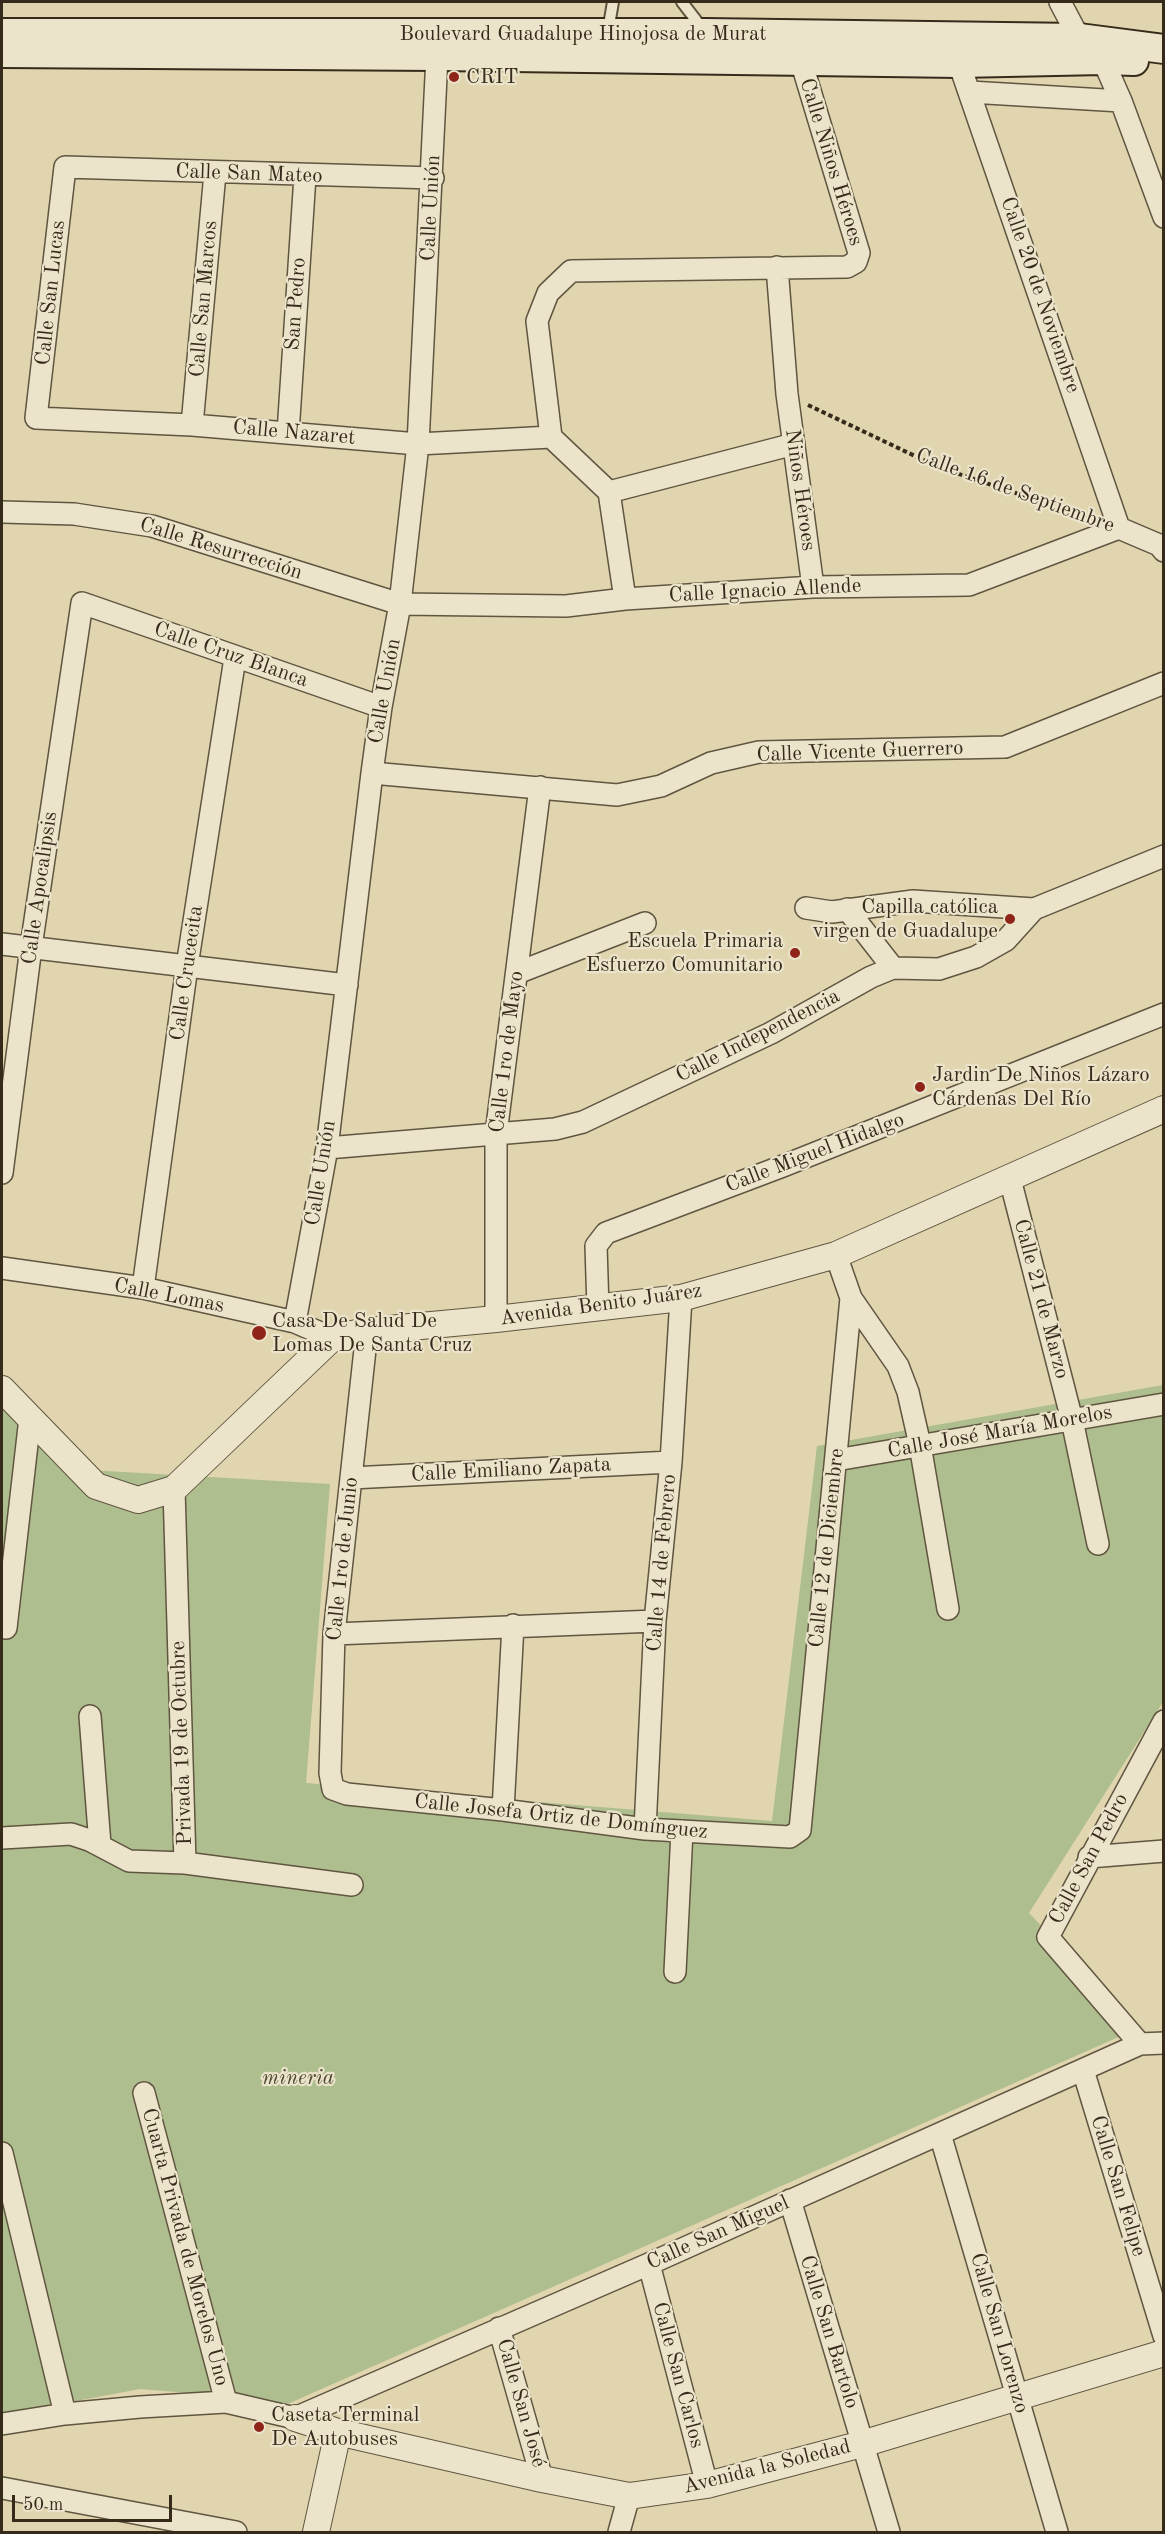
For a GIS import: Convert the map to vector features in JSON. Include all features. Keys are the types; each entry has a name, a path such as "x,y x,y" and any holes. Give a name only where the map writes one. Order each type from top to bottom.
{"main road":[{"name":"Boulevard Guadalupe Hinojosa de Murat","path":"2,33 705,33 1078,38 1164,49"},
{"name":"Boulevard Guadalupe Hinojosa de Murat","path":"2,53 959,63 1103,60 1164,63"}],"street":[{"path":"1060,2 1078,38 1103,60 1121,100 1164,217"},
{"name":"Calle Unión","path":"295,1322 327,1148 372,773 381,706 400,604 418,444 433,178 437,56"},
{"name":"Calle Niños Héroes","path":"777,267 847,267 856,262 860,253 801,61"},
{"name":"Calle 20 de Noviembre","path":"959,63 1119,528"},
{"path":"970,92 1121,100"},
{"name":"Calle San Mateo","path":"65,167 305,176 433,178"},
{"name":"Calle San Lucas","path":"36,418 65,167"},
{"name":"Calle San Marcos","path":"192,425 215,173"},
{"name":"San Pedro","path":"288,433 305,176"},
{"path":"625,599 609,492 551,437 537,321 548,293 571,271 777,267 787,394"},
{"name":"Niños Héroes","path":"787,394 813,586"},
{"name":"Calle Nazaret","path":"36,418 192,425 418,444 551,437"},
{"path":"609,492 794,444"},
{"name":"Calle Resurrección","path":"2,512 74,514 152,526 400,604"},
{"name":"Calle 16 de Septiembre","path":"1119,528 1159,545 1164,551"},
{"name":"Calle Ignacio Allende","path":"400,604 566,606 625,599 813,586 969,585 1119,528"},
{"name":"Calle Cruz Blanca","path":"82,603 235,658 381,706"},
{"name":"Calle Apocalipsis","path":"2,1173 31,947 82,603"},
{"name":"Calle Crucecita","path":"143,1288 187,966 235,658"},
{"name":"Calle Vicente Guerrero","path":"372,773 617,795 661,786 711,763 759,752 1005,747 1164,683"},
{"name":"Calle 1ro de Mayo","path":"496,1319 496,1134 540,787"},
{"name":"Calle Independencia","path":"327,1148 555,1129 584,1122 771,1033 871,977 893,968 939,969 976,957 1006,940 1034,909 1164,856"},
{"path":"806,908 832,912 913,901 1034,909"},
{"path":"847,909 893,968"},
{"path":"517,973 645,923"},
{"path":"2,944 347,985"},
{"name":"Calle Miguel Hidalgo","path":"598,1309 596,1246 606,1233 783,1166 1164,1014"},
{"name":"Avenida Benito Juárez","path":"332,1338 367,1331 598,1309 681,1298 836,1255 1010,1179 1164,1108"},
{"name":"Calle 21 de Marzo","path":"1010,1179 1072,1420 1098,1545"},
{"name":"Calle 12 de Diciembre","path":"790,1837 800,1830 851,1298 836,1255"},
{"name":"Calle Lomas","path":"2,1268 143,1288 295,1322 332,1338"},
{"name":"Calle 14 de Febrero","path":"645,1829 655,1621 671,1462 681,1298"},
{"path":"851,1298 898,1366 908,1392 920,1445 948,1609"},
{"name":"Calle 1ro de Junio","path":"333,1788 330,1773 334,1634 367,1331"},
{"path":"2,1389 96,1486 138,1500 174,1489 332,1338"},
{"name":"Calle José María Morelos","path":"836,1460 1164,1404"},
{"path":"6,1629 30,1418"},
{"name":"Calle Emiliano Zapata","path":"351,1478 671,1462"},
{"name":"Privada 19 de Octubre","path":"174,1489 185,1863 352,1885"},
{"path":"334,1634 655,1621"},
{"path":"503,1810 513,1625"},
{"path":"90,1716 100,1845"},
{"name":"Calle San Pedro","path":"1140,2044 1048,1937 1089,1857 1156,1746 1164,1721"},
{"name":"Calle Josefa Ortiz de Domínguez","path":"333,1788 347,1794 503,1810 645,1829 790,1837"},
{"path":"675,1972 681,1832"},
{"path":"2,1838 71,1834 100,1845 129,1861 185,1863"},
{"path":"1089,1857 1164,1851"},
{"path":"1140,2044 1164,2043"},
{"name":"Calle San Miguel","path":"295,2418 649,2264 1140,2044"},
{"name":"Calle San Felipe","path":"1083,2070 1164,2336"},
{"name":"Cuarta Privada de Morelos Uno","path":"144,2092 226,2402"},
{"name":"Calle San Lorenzo","path":"940,2134 1057,2532"},
{"path":"2,2153 65,2414"},
{"name":"Calle San Bartolo","path":"790,2200 889,2532"},
{"name":"Calle San Carlos","path":"649,2264 707,2485"},
{"name":"Calle San José","path":"499,2328 542,2479"},
{"name":"Avenida la Soledad","path":"295,2418 338,2432 542,2479 629,2496 707,2485 862,2444 1164,2353"},
{"path":"2,2424 65,2414 226,2402 295,2418"},
{"path":"316,2532 338,2432"},
{"path":"2,2488 236,2532"},
{"path":"619,2532 629,2496"}],"lane":[{"path":"607,34 613,2"},
{"path":"682,2 705,33"}],"path":[{"name":"Calle 16 de Septiembre","path":"787,394 938,467 1119,528"}],"green space":[{"name":"mineria","path":"1163,1385 1163,1702 1029,1913 1139,2028 274,2410 225,2396 140,2389 2,2415 2,1395 72,1469 330,1484 306,1783 772,1821 817,1446"}],"place":[{"name":"CRIT","path":"454,77"},
{"name":"Capilla católica virgen de Guadalupe","path":"1010,919"},
{"name":"Escuela Primaria Esfuerzo Comunitario","path":"795,953"},
{"name":"Jardin De Niños Lázaro Cárdenas Del Río","path":"920,1087"},
{"name":"Casa De Salud De Lomas De Santa Cruz","path":"259,1333"},
{"name":"Caseta Terminal De Autobuses","path":"259,2427"}]}
